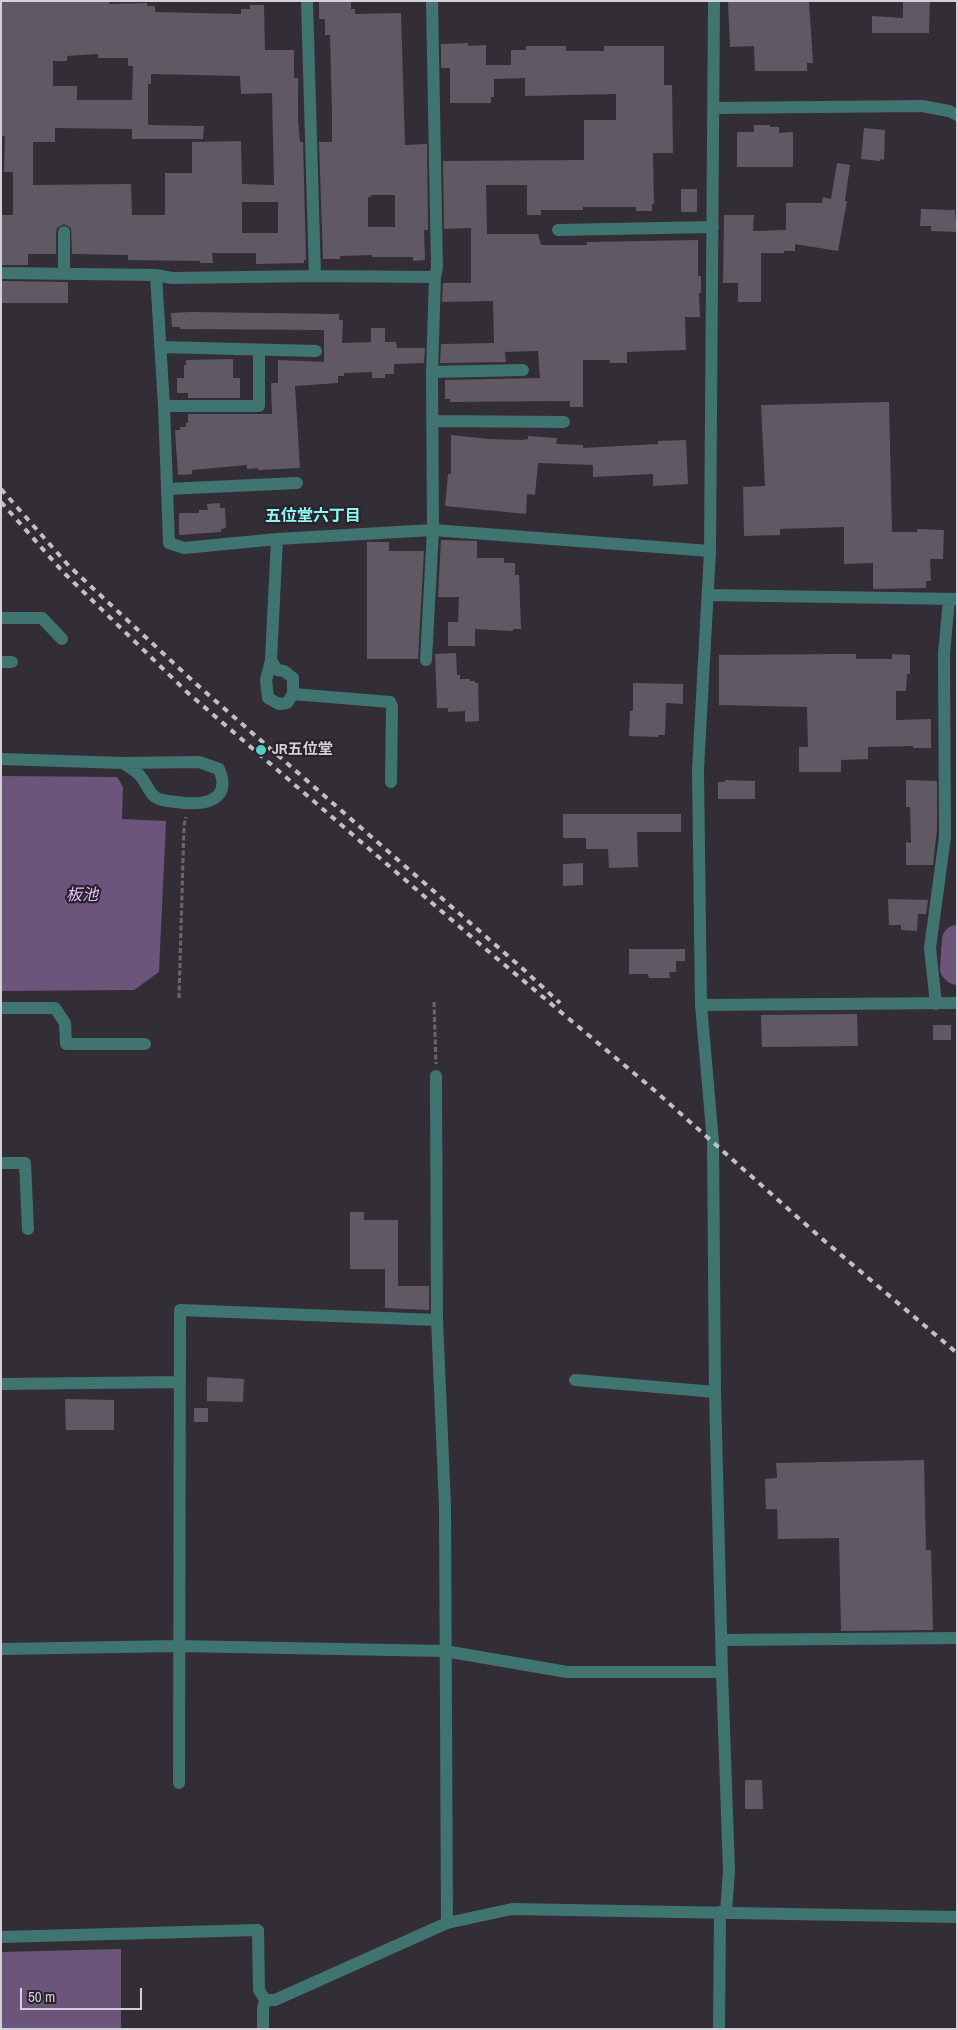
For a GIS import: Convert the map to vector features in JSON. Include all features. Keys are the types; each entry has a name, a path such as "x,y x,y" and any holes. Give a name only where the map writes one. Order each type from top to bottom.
{"street":[{"path":"307,1 315,276"},
{"path":"426,660 434,530 432,372 435,277 437,268 432,1"},
{"path":"714,1 710,552 698,770 701,1005 713,1142 715,1392 729,1871 723,1912 719,2029"},
{"path":"714,108 922,106 949,111 957,115"},
{"path":"558,230 713,227"},
{"path":"64,232 64,273"},
{"path":"1,273 156,275 172,278 435,277"},
{"path":"156,275 164,406 169,543 184,548 276,539 434,530 710,552"},
{"path":"160,347 316,351"},
{"path":"164,406 259,406 259,351"},
{"path":"432,372 523,370"},
{"path":"434,422 564,422"},
{"path":"167,489 297,483"},
{"path":"271,660 277,670 284,671 292,678 293,694 287,703 278,704 268,698 266,680 271,660 276,539"},
{"path":"708,595 953,599 944,654 945,837 930,948 936,1004"},
{"path":"1,618 42,618 62,639"},
{"path":"293,694 390,702 392,707 391,782"},
{"path":"1,759 123,763 199,762 220,769 224,780 223,788 214,799 203,803 160,800 154,796 140,775 123,763"},
{"path":"701,1005 957,1003"},
{"path":"1,1008 56,1008 65,1023 66,1044 145,1044"},
{"path":"436,1076 437,1320 445,1506 447,1923"},
{"path":"1,1163 25,1163 28,1230"},
{"path":"179,1783 180,1310 437,1320"},
{"path":"575,1380 715,1392"},
{"path":"1,1384 180,1382"},
{"path":"721,1640 957,1638"},
{"path":"1,1650 178,1646 446,1651 566,1672 722,1672"},
{"path":"265,2000 275,2000 447,1923 512,1909 957,1917"},
{"path":"1,1937 258,1930 259,1990 265,2000 262,2009 263,2029"}],"path":[{"path":"179,998 184,824"},
{"path":"434,1002 436,1076"}],"water":[{"name":"板池","path":"1,776 117,777 123,787 122,819 166,821 159,972 134,990 1,991"},
{"path":"121,1949 121,2029 1,2029 1,1952"}],"building":[{"path":"1,1 109,1 109,4 147,3 147,6 155,6 155,12 241,14 241,9 250,9 250,5 264,5 265,50 294,50 294,78 298,78 300,142 303,142 306,260 304,260 304,263 256,264 256,253 212,253 213,263 200,263 200,261 128,260 128,255 72,254 71,228 64,224 57,228 56,254 28,254 28,265 1,265 1,215 13,215 13,172 4,172 5,136 1,136","holes":["98,54 98,58 128,58 128,66 133,66 132,100 77,100 77,86 53,86 53,61 67,61 67,56","151,74 240,76 241,94 272,93 274,185 242,184 241,141 192,142 192,173 165,173 165,215 132,215 131,184 33,185 33,142 55,142 55,128 132,129 132,139 203,139 204,126 148,124 148,84 151,84","242,202 278,202 278,233 242,233"]},
{"path":"319,1 351,1 351,9 355,9 355,14 401,13 405,145 427,144 428,230 424,230 425,260 413,261 413,257 372,257 372,255 340,256 340,259 323,259 319,142 332,142 332,113 330,35 325,35 325,19 319,19","holes":["371,195 395,195 395,227 368,227 368,197 371,197"]},
{"path":"728,1 809,1 813,63 807,63 807,71 755,71 754,46 730,47"},
{"path":"903,1 930,1 929,33 872,33 872,16 903,18"},
{"path":"468,43 468,46 486,45 486,65 511,65 511,50 526,50 526,46 566,46 566,51 604,51 604,46 664,46 664,85 672,85 673,153 653,153 654,204 652,204 652,211 636,211 636,207 583,207 583,210 541,210 541,215 527,215 527,185 486,185 487,234 538,234 541,245 587,245 587,242 698,240 698,276 701,276 701,293 699,293 700,317 685,317 686,350 627,352 627,363 610,363 610,360 583,360 583,407 570,407 570,401 450,402 450,399 445,399 445,380 540,378 538,351 505,352 506,362 440,363 441,344 494,343 493,301 442,302 443,283 471,283 471,228 444,229 443,161 584,160 584,120 616,120 616,94 525,96 525,78 494,79 494,97 491,97 491,103 450,103 450,68 441,68 441,44"},
{"path":"754,125 779,127 779,133 793,132 793,167 737,167 737,132 754,132"},
{"path":"864,128 885,130 884,160 861,159"},
{"path":"837,163 850,165 845,201 847,201 838,251 795,244 795,251 761,253 761,302 738,302 738,283 723,283 724,215 754,215 753,231 786,230 786,203 822,203 823,197 831,199"},
{"path":"681,189 697,189 697,212 681,212"},
{"path":"921,209 955,210 957,232 931,231 931,226 920,226"},
{"path":"1,281 68,282 68,303 1,303"},
{"path":"171,313 339,314 339,320 343,320 342,343 371,342 371,328 385,328 385,342 396,342 397,348 425,348 424,363 394,364 394,374 385,374 385,378 372,378 372,372 344,373 344,376 338,376 338,383 295,386 300,468 258,470 258,468 247,469 247,465 192,470 192,474 178,475 175,430 180,430 180,427 186,427 188,414 272,414 271,383 278,383 278,360 324,362 324,330 180,329 180,327 172,327"},
{"path":"233,359 233,378 240,378 240,398 188,398 188,393 177,393 177,378 184,378 186,360"},
{"path":"889,402 892,532 917,532 917,529 944,530 943,559 930,559 931,581 926,581 926,588 873,589 873,563 844,564 844,527 780,529 780,535 744,536 743,487 765,486 761,405"},
{"path":"451,435 523,440 528,439 528,436 557,438 556,444 583,445 583,448 658,444 658,441 686,440 688,484 653,486 653,474 593,477 593,465 538,463 535,495 527,494 526,514 445,506 448,474 451,474"},
{"path":"220,503 220,508 225,508 226,528 221,529 221,532 179,535 179,513 199,513 199,510 208,510 207,504"},
{"path":"441,540 477,541 477,558 504,558 504,563 515,563 515,575 519,575 521,629 513,629 513,631 475,629 475,646 448,646 448,622 458,622 459,597 438,597"},
{"path":"367,542 389,542 389,551 424,551 418,659 367,659"},
{"path":"456,653 457,675 460,675 460,679 470,679 470,681 478,683 479,721 465,722 465,711 448,712 448,708 437,708 435,654"},
{"path":"856,654 856,659 892,659 892,654 910,655 910,674 907,674 906,691 896,691 896,720 931,719 931,748 913,748 913,746 868,747 868,759 841,760 841,772 799,772 799,747 808,747 807,707 719,705 719,655"},
{"path":"633,683 683,684 683,704 666,703 665,735 658,735 658,737 629,736 630,711 633,711"},
{"path":"725,780 755,781 755,799 718,799 718,782 725,782"},
{"path":"906,780 937,781 937,829 933,865 906,865 906,842 911,843 910,807 906,807"},
{"path":"563,814 681,814 681,832 637,832 638,867 609,868 608,849 586,849 586,838 563,838"},
{"path":"583,863 583,885 563,886 563,864"},
{"path":"888,899 928,900 926,914 918,914 917,931 901,930 901,925 889,925"},
{"path":"629,949 685,949 685,961 676,961 676,972 669,972 670,978 649,978 648,974 629,974"},
{"path":"857,1014 858,1046 762,1047 761,1015"},
{"path":"933,1025 951,1025 951,1040 933,1040"},
{"path":"350,1212 364,1212 364,1220 398,1220 398,1286 429,1286 429,1310 385,1308 385,1269 350,1269"},
{"path":"207,1377 244,1379 243,1402 207,1401"},
{"path":"65,1399 114,1400 114,1430 66,1430"},
{"path":"194,1408 208,1408 208,1422 194,1422"},
{"path":"924,1460 926,1550 931,1550 933,1630 841,1631 839,1538 778,1539 777,1509 766,1509 765,1479 777,1478 776,1463"},
{"path":"745,1780 762,1780 763,1809 745,1809"}],"waterway":[{"path":"957,940 955,968 957,970"}],"railway":[{"path":"1,489 69,566 195,683 560,1003"},
{"path":"1,502 64,573 188,693 482,946 654,1090 821,1238 957,1353"}],"place":[{"name":"JR五位堂","path":"261,750"}],"district":[{"name":"五位堂六丁目","path":"313,517"}]}
